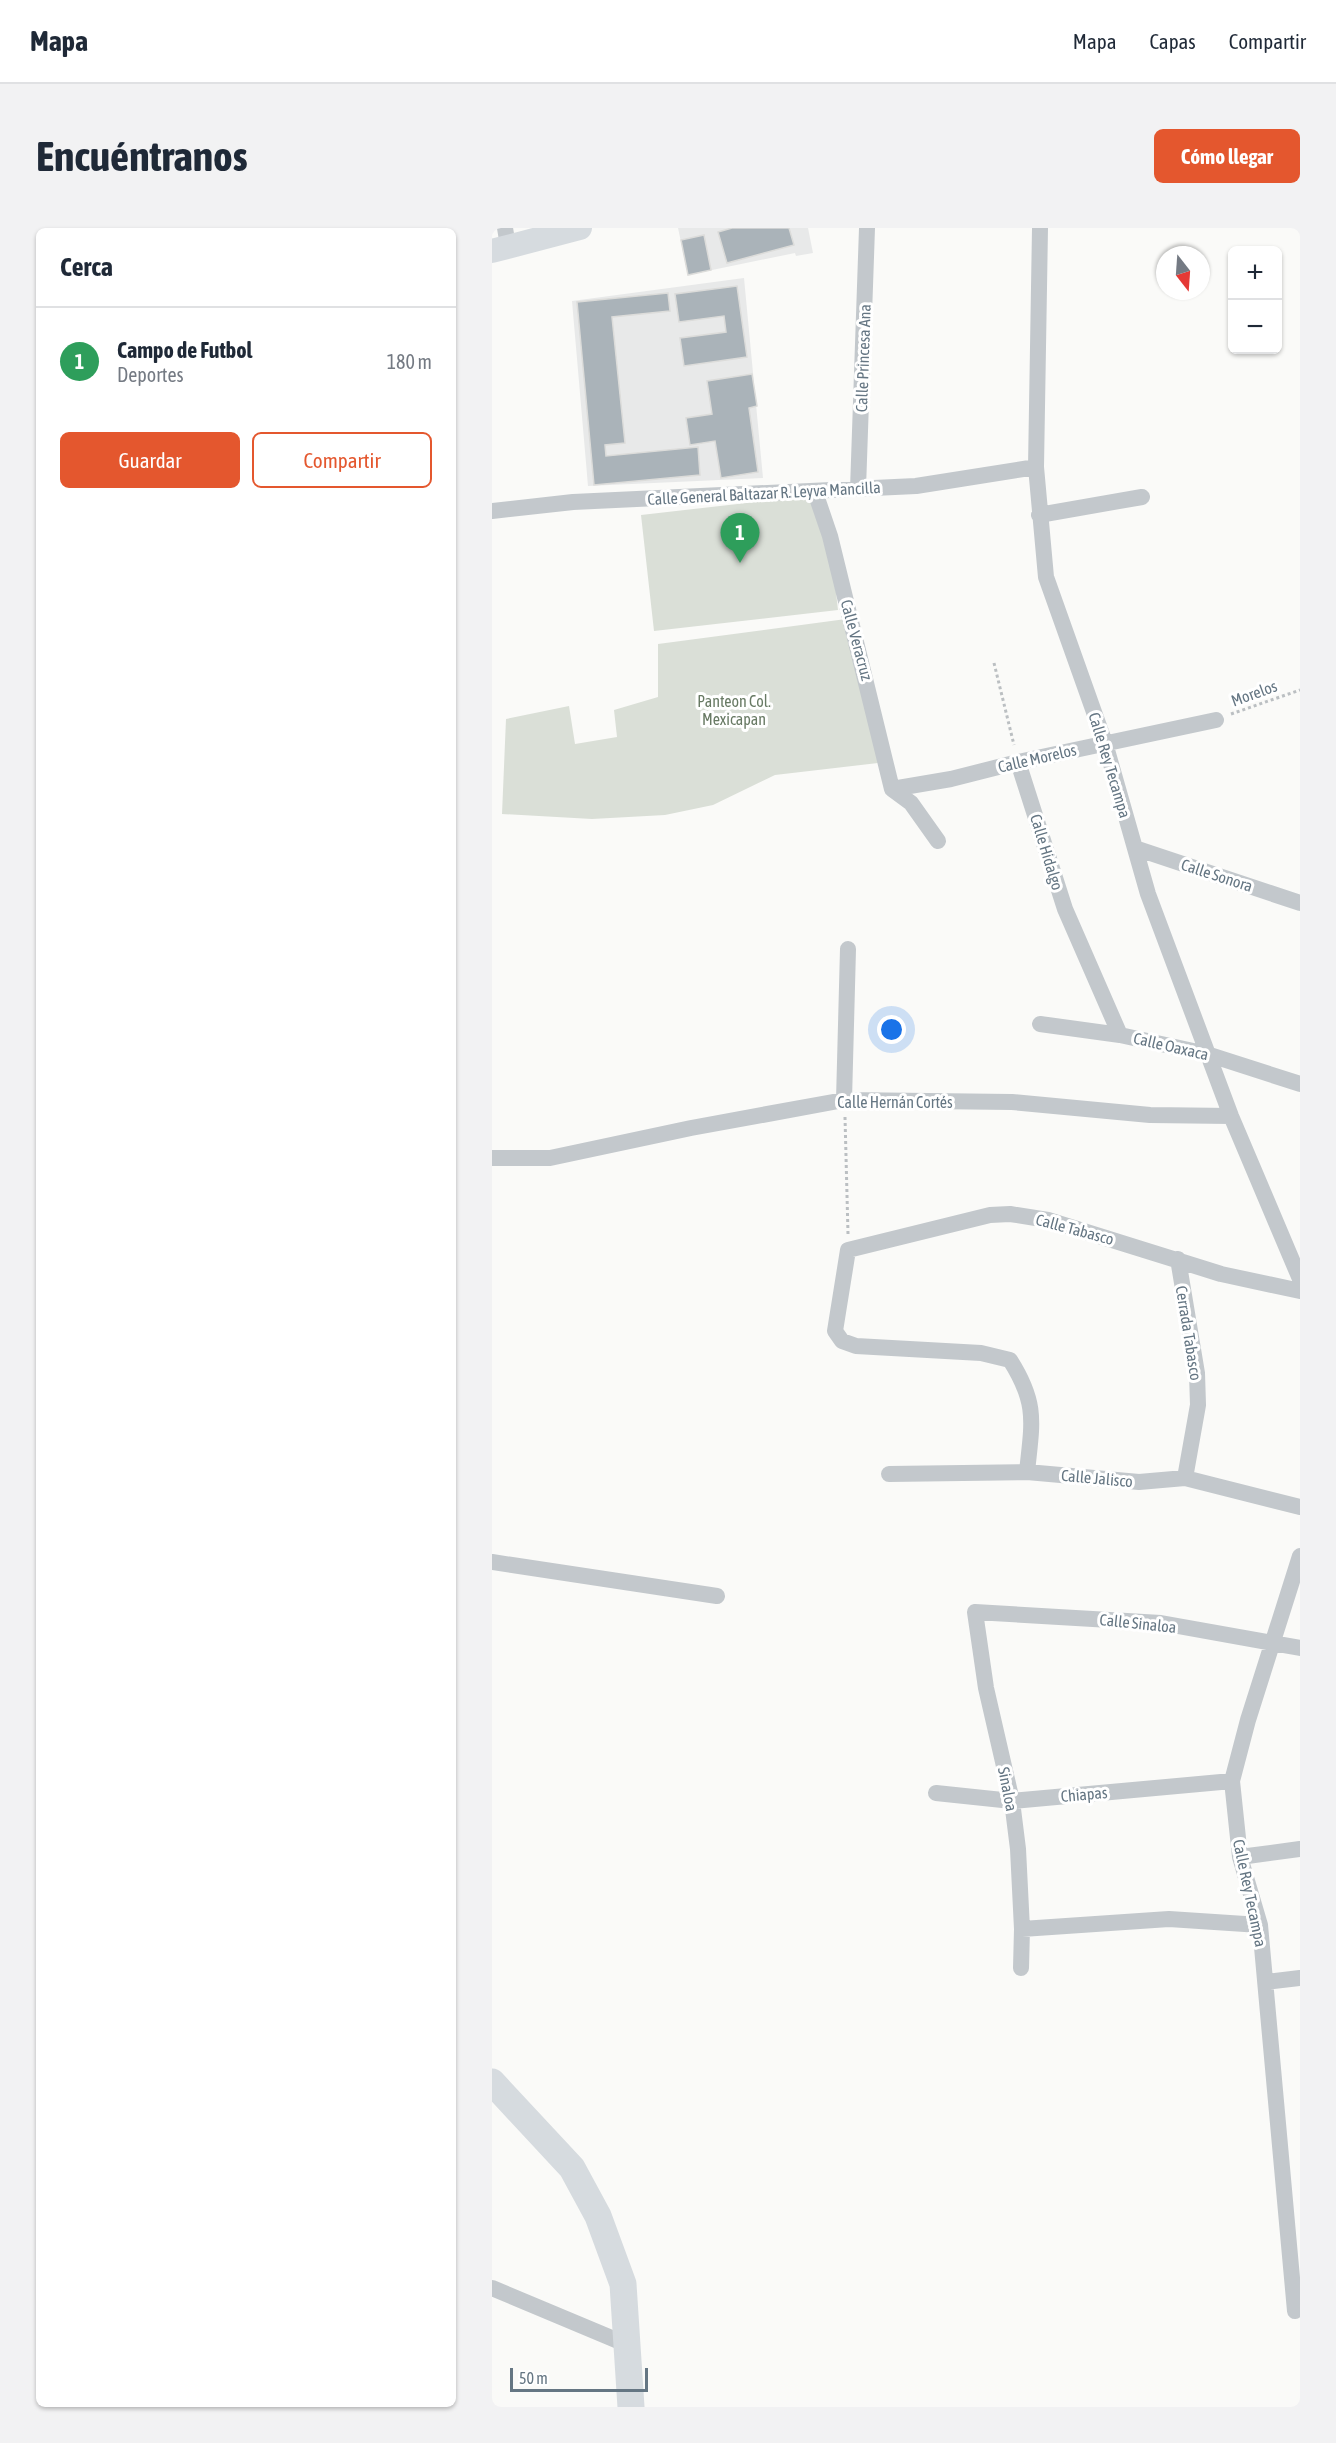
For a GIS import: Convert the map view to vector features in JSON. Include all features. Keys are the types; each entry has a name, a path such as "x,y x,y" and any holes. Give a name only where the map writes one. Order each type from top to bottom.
{"main road":[{"path":"502,241 580,228"},
{"path":"492,2082 573,2168 598,2216 623,2284 631,2407"}],"street":[{"name":"Calle Princesa Ana","path":"858,489 867,228"},
{"name":"Calle Rey Tecampa","path":"1040,228 1036,467 1047,577 1105,743 1148,894 1231,1116 1300,1279"},
{"name":"Calle General Baltazar R. Leyva Mancilla","path":"492,511 573,502 916,486 1036,467"},
{"name":"Calle Veracruz","path":"815,492 830,536 892,789"},
{"path":"1039,515 1143,497"},
{"name":"Calle Morelos","path":"892,789 951,779 1018,762 1216,720"},
{"name":"Calle Hidalgo","path":"1018,762 1065,909 1120,1035"},
{"path":"892,789 912,802 938,841"},
{"name":"Calle Sonora","path":"1135,848 1300,903"},
{"path":"844,1100 848,948"},
{"name":"Calle Oaxaca","path":"1040,1024 1120,1035 1208,1054 1300,1084"},
{"name":"Calle Hernán Cortés","path":"492,1158 550,1158 691,1128 844,1100 1011,1102 1150,1115 1231,1116"},
{"name":"Calle Tabasco","path":"848,1250 990,1215 1010,1214 1048,1220 1221,1274 1300,1291"},
{"path":"848,1250 836,1331 842,1341 856,1346 981,1353 1010,1360 1025,1384 1032,1416 1027,1472"},
{"name":"Cerrada Tabasco","path":"1178,1259 1197,1373 1198,1405 1185,1478"},
{"name":"Calle Jalisco","path":"889,1474 1027,1472 1139,1482 1185,1478 1300,1507"},
{"name":"Calle Rey Tecampa","path":"1295,2311 1260,1925 1240,1857 1232,1781 1248,1720 1275,1642 1300,1556"},
{"path":"492,1562 717,1596"},
{"name":"Calle Sinaloa","path":"975,1612 1161,1623 1300,1648"},
{"name":"Sinaloa","path":"975,1612 986,1688 1012,1801 1022,1929 1021,1968"},
{"name":"Chiapas","path":"936,1793 1012,1801 1232,1781"},
{"path":"1240,1857 1300,1849"},
{"path":"1022,1929 1169,1919 1260,1925"},
{"path":"1266,1982 1300,1978"},
{"path":"492,2288 628,2344"}],"path":[{"path":"993,663 1018,762"},
{"name":"Morelos","path":"1216,720 1300,690"},
{"path":"844,1100 848,1250"}],"shaded area":[{"path":"678,228 808,228 813,253 796,256 795,253 688,275"},
{"path":"744,278 763,478 588,486 572,301"}],"green space":[{"path":"825,494 838,610 654,631 641,515"},
{"name":"Panteon Col. Mexicapan","path":"846,619 878,763 775,775 713,805 665,815 592,819 502,814 506,719 569,706 575,744 617,737 614,710 658,697 658,644"}],"building":[{"path":"732,228 789,228 794,245 727,263 718,232"},
{"path":"704,235 711,270 688,275 681,240"},
{"path":"737,286 747,357 684,366 680,338 726,332 724,316 679,322 675,294"},
{"path":"668,293 670,311 612,317 625,443 605,445 606,456 698,447 700,475 594,485 577,302"},
{"path":"752,374 757,406 749,408 758,472 721,478 715,441 690,445 686,418 712,414 707,381"}],"place":[{"name":"Campo de Futbol","path":"740,563"}]}
